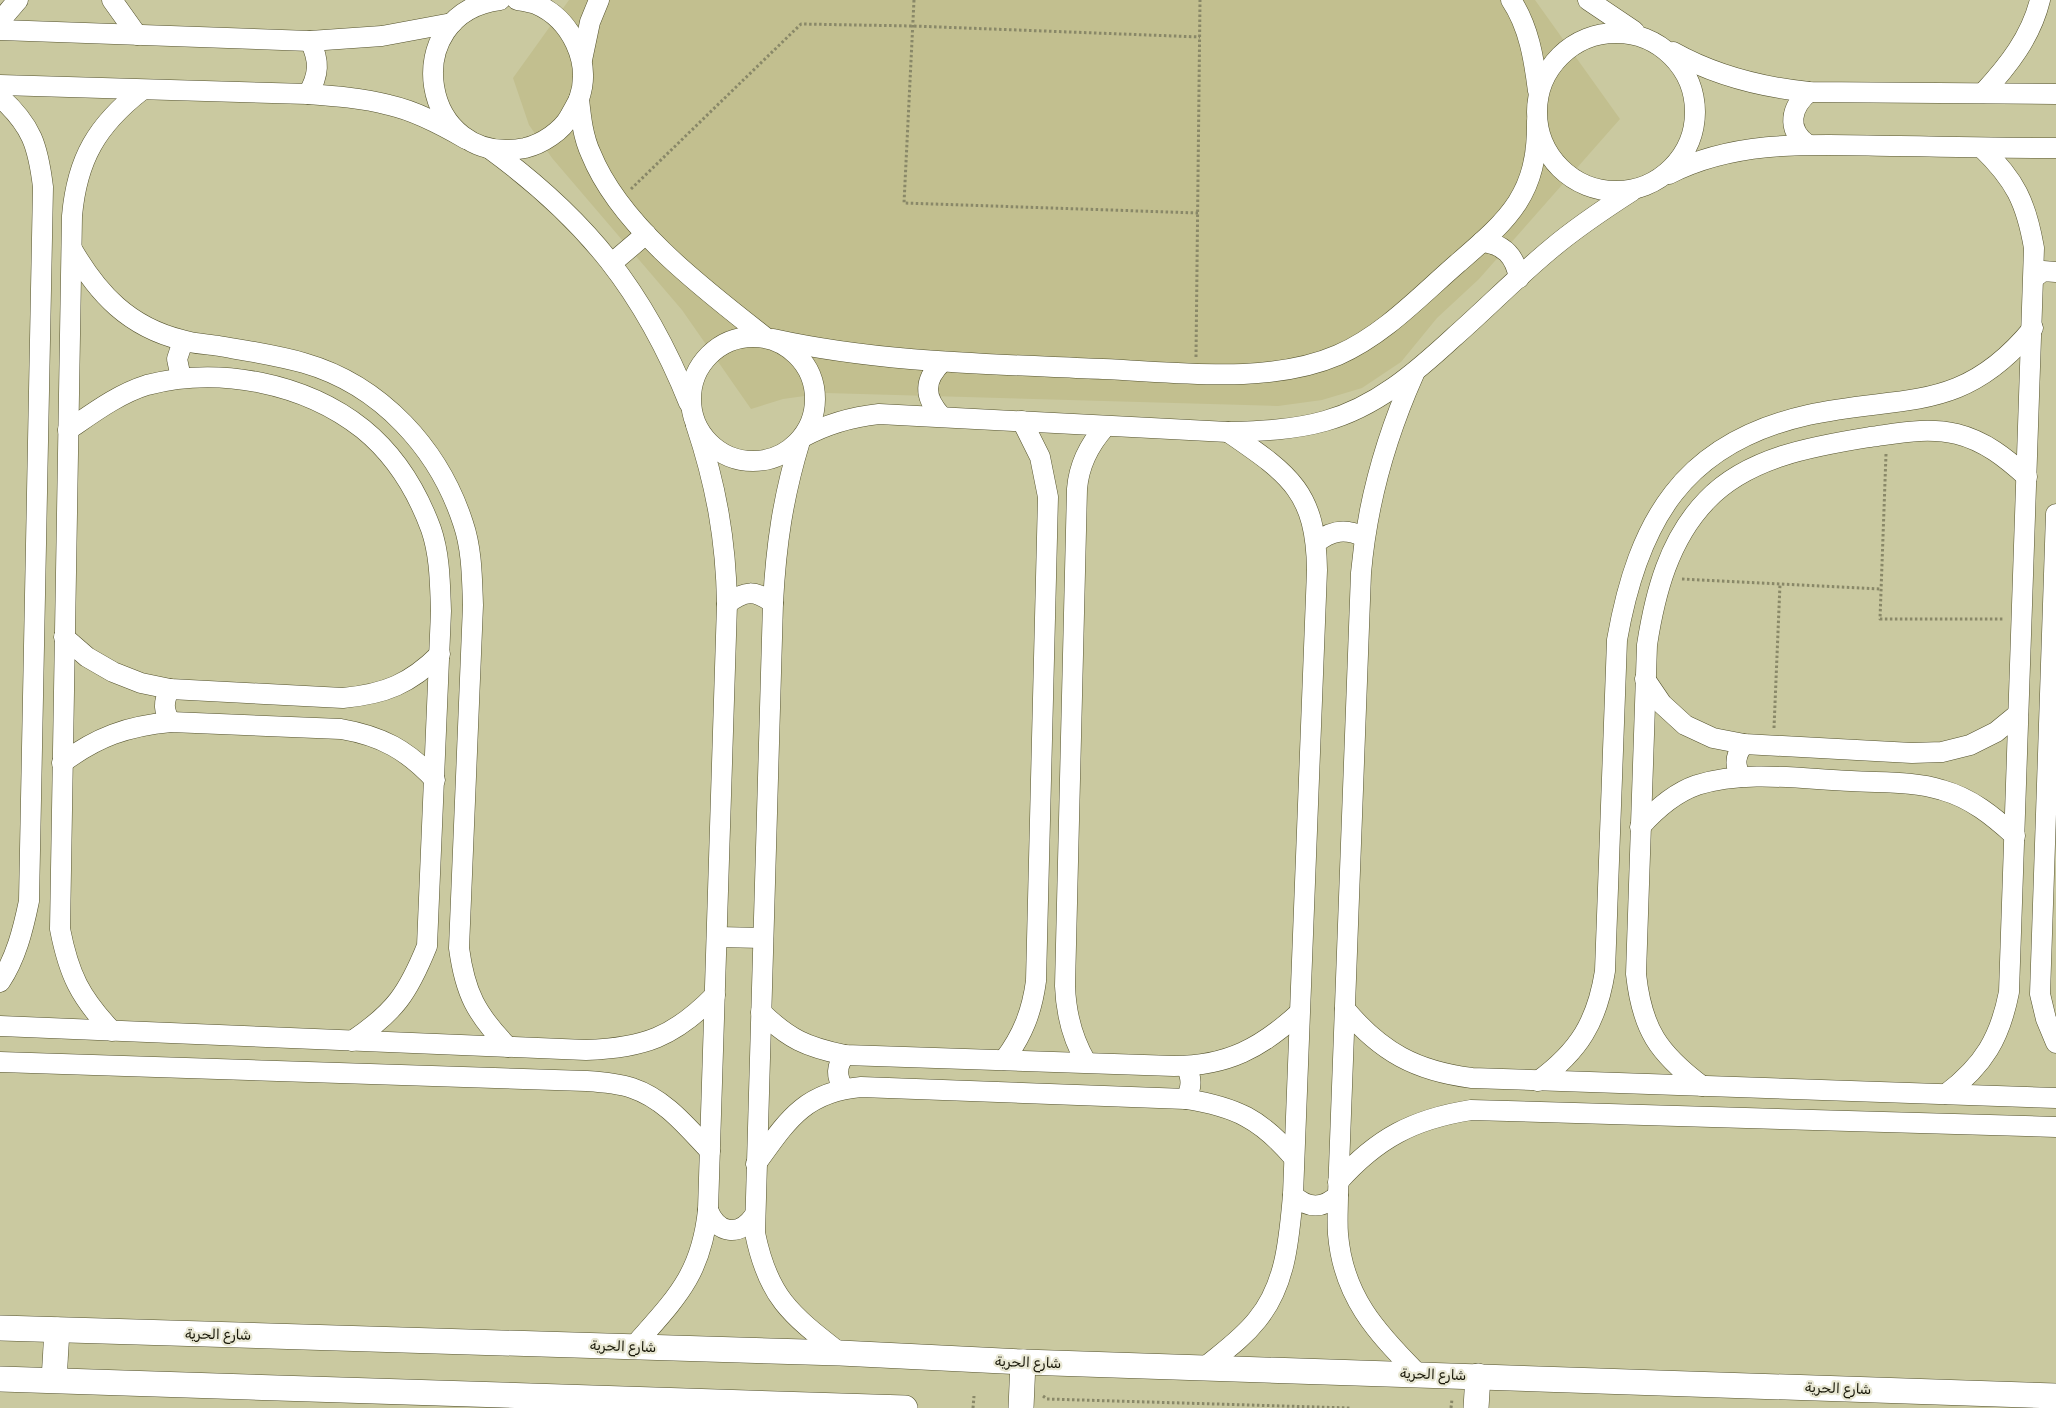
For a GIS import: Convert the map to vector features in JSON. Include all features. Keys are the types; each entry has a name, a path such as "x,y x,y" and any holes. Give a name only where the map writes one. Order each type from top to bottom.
{"street":[{"path":"0,21 18,0"},
{"path":"112,0 137,35"},
{"path":"517,0 536,4 557,17 573,36 582,60"},
{"path":"488,148 510,151 533,146 553,135 569,119 579,99 583,80 582,60 590,22 599,0"},
{"path":"690,405 692,386 699,368 711,352 727,342 745,337 769,338 851,354 942,362 1196,372 1245,373 1282,371 1311,365 1338,355 1364,341 1387,324 1482,242 1508,216 1522,195 1532,172 1537,147 1538,96 1535,62 1528,34 1511,0"},
{"path":"1588,0 1613,19 1689,61 1736,79 1768,87 1809,92 2056,94"},
{"path":"1983,93 2006,68 2025,40 2040,0"},
{"path":"466,138 447,120 435,97 432,71 438,45 452,22 468,10 491,1"},
{"path":"0,30 310,41 382,36 452,22"},
{"path":"1538,96 1548,71 1565,50 1588,37 1596,35 1614,32 1640,35"},
{"path":"308,94 315,82 318,68 316,54 310,41"},
{"path":"1656,181 1677,164 1690,142 1696,116 1693,90 1682,66 1663,47"},
{"path":"0,85 308,94 349,97 390,105 430,119 488,148 553,199 582,228 612,263 655,329 668,354 690,405 710,467 722,528 726,564 727,604 710,1152 708,1210 700,1254 689,1279 674,1302 634,1346"},
{"path":"112,1031 92,1010 76,985 65,958 60,929 72,249 74,192 80,167 91,144 105,124 122,105 142,90"},
{"path":"1807,144 1800,139 1795,130 1793,119 1795,108 1809,92"},
{"path":"0,97 22,119 34,140 40,162 43,188 29,902 15,954 0,982"},
{"path":"579,99 582,126 590,153 602,178 618,201 646,234 704,287 769,338 791,349 804,363 813,381 816,400 812,420 801,439 784,497 779,526 773,603 754,1233 760,1261 772,1286 788,1309 809,1329 840,1352"},
{"path":"1537,121 1544,146 1549,154 1559,168 1580,184 1606,192 1632,190"},
{"path":"696,425 707,442 724,455 743,461 764,461 783,454 801,439 820,428 859,416 879,414 1228,432 1294,428 1326,421 1372,401 1414,374 1552,248 1578,228 1632,190 1696,162 1729,152 1807,144 2056,148"},
{"path":"1946,1094 1966,1079 1982,1060 1995,1039 2004,1016 2009,992 2015,836 2033,328 2034,248 2029,219 2018,192 2008,176 1982,148"},
{"path":"43,188 50,183 59,182 68,185 74,192"},
{"path":"612,263 646,234"},
{"path":"1482,242 1494,243 1504,248 1512,256 1519,278"},
{"path":"72,249 87,274 106,297 129,316 154,332 183,341 270,354 306,363 341,378 373,397 402,421 428,451 449,486 465,532 472,564 473,605 459,948 463,976 473,1003 488,1027 508,1047"},
{"path":"2034,278 2044,271 2056,272"},
{"path":"1538,1081 1556,1068 1572,1052 1585,1034 1602,994 1605,971 1618,640 1626,595 1634,569 1663,506 1684,479 1709,457 1737,440 1768,427 1808,415 1930,398 1954,390 1977,379 1998,365 2017,348 2033,328"},
{"path":"180,378 177,359 183,341"},
{"path":"941,416 932,407 928,395 928,383 933,371 942,362"},
{"path":"1414,374 1391,429 1378,470 1364,537 1361,573 1338,1189 1338,1235 1345,1273 1361,1309 1384,1340 1418,1374"},
{"path":"68,430 119,397 146,386 180,378 238,380 269,385 300,394 329,407 364,430 392,458 415,492 431,530 440,570 440,654 427,946 415,975 399,1001 378,1024 352,1041"},
{"path":"1930,398 1930,430"},
{"path":"1004,1060 1022,1034 1028,1020 1036,980 1048,497 1040,457 1022,421"},
{"path":"1086,1062 1072,1034 1065,986 1076,489 1081,466 1087,452 1105,427"},
{"path":"1702,1086 1680,1070 1662,1050 1648,1026 1639,1001 1636,974 1647,645 1661,578 1673,547 1689,522 1707,500 1729,481 1780,457 1821,445 1908,431 1930,430 1957,434 1983,444 2007,458 2027,477"},
{"path":"1205,1367 1237,1342 1253,1325 1274,1293 1285,1264 1293,1195 1316,543 1312,520 1302,498 1288,478 1271,462 1228,432"},
{"path":"2056,514 2040,994 2046,1020 2056,1043"},
{"path":"1316,543 1324,536 1334,532 1354,532 1364,537"},
{"path":"1648,535 1673,547"},
{"path":"34,576 66,576"},
{"path":"727,604 737,596 750,593 762,595 773,603"},
{"path":"64,637 87,656 113,672 141,683 170,689 343,698 365,696 386,691 406,682 424,670 440,654"},
{"path":"2021,665 2051,667"},
{"path":"1645,679 1662,704 1685,724 1713,738 1744,744 1912,753 1942,752 1970,745 1996,732 2018,714"},
{"path":"170,689 165,702 165,709 171,722"},
{"path":"341,729 350,714 347,702 343,698"},
{"path":"62,763 81,749 102,738 147,724 171,722 341,729 362,733 390,743 420,764 435,780"},
{"path":"1741,777 1736,764 1736,756 1744,744"},
{"path":"1912,753 1920,764 1917,778 1913,784"},
{"path":"1640,827 1656,810 1674,796 1696,786 1741,777 1913,784 1942,789 1969,800 1993,816 2015,836"},
{"path":"29,902 38,909 43,910 49,910 59,903"},
{"path":"717,937 763,938"},
{"path":"427,946 434,951 443,953 459,948"},
{"path":"1605,971 1617,979 1630,978 1636,974"},
{"path":"2009,992 2024,1001 2040,994"},
{"path":"0,1026 586,1050 619,1049 646,1042 672,1031 695,1015 715,995"},
{"path":"1345,1010 1361,1029 1380,1045 1401,1058 1440,1073 1472,1078 2056,1098"},
{"path":"761,1012 795,1040 815,1049 844,1055 1186,1066 1218,1062 1248,1051 1276,1035 1299,1014"},
{"path":"586,1050 591,1066 586,1081"},
{"path":"844,1055 837,1068 839,1082 844,1089"},
{"path":"0,1062 611,1083 632,1088 652,1097 670,1109 710,1152"},
{"path":"1186,1066 1191,1082 1190,1091 1186,1099"},
{"path":"1472,1078 1468,1082 1463,1094 1467,1105 1472,1110"},
{"path":"756,1164 790,1118 806,1105 824,1095 844,1089 861,1088 1186,1099 1211,1103 1235,1110 1257,1122 1277,1138 1294,1158"},
{"path":"1818,1090 1818,1120"},
{"path":"1293,1195 1299,1201 1316,1206 1324,1205 1338,1189 1355,1162 1375,1146 1397,1132 1421,1121 1446,1114 1472,1110 2056,1127"},
{"path":"708,1210 712,1220 719,1227 729,1230 739,1229 748,1224 754,1216"},
{"name":"شارع الحرية","path":"0,1328 840,1352 1023,1362 2056,1396"},
{"path":"54,1380 58,1330"},
{"path":"1023,1362 1031,1402"},
{"path":"1476,1408 1478,1376"},
{"path":"0,1379 54,1380 406,1400 905,1408"}],"path":[{"path":"914,0 904,203 1198,213"},
{"path":"1196,372 1200,0"},
{"path":"618,201 801,24 913,26 1200,37"},
{"path":"1886,435 1880,618 2022,619"},
{"path":"1661,578 1881,589"},
{"path":"1773,746 1780,584"},
{"path":"1450,1393 1453,1400 1451,1408"},
{"path":"964,1395 983,1396"},
{"path":"973,1408 974,1396"},
{"path":"1031,1402 1048,1398 1350,1408"}],"shaded area":[{"path":"569,0 1535,0 1620,119 1479,279 1437,318 1401,362 1362,388 1322,400 1278,406 826,393 783,399 751,409 682,310 552,158 529,125 513,78"}]}
